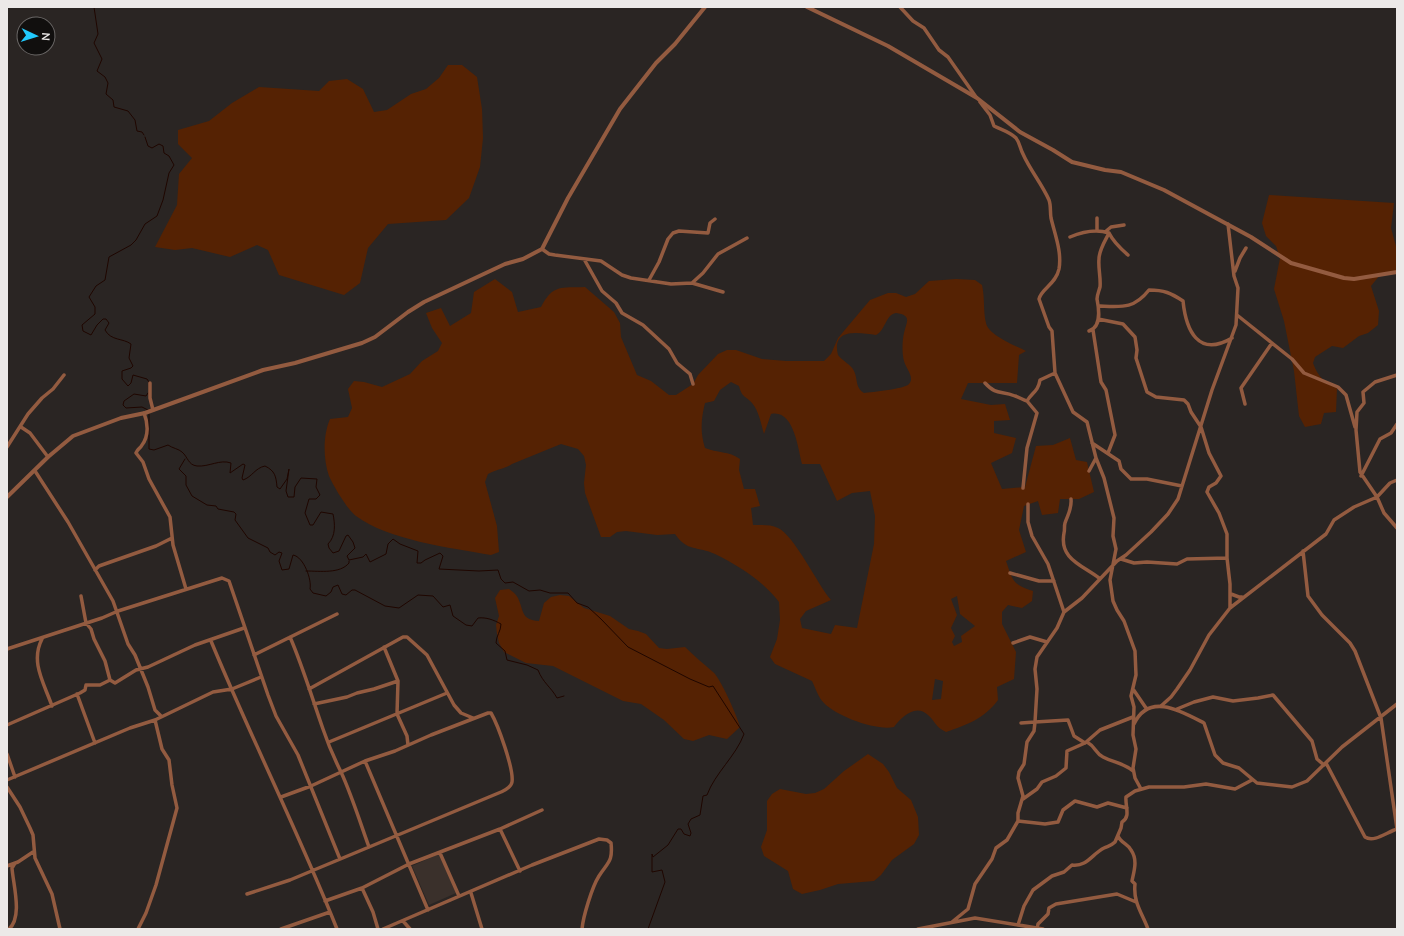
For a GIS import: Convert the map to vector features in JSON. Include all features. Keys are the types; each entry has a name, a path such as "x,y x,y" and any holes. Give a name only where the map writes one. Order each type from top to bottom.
{"street":[{"path":"7,497 48,457 73,436 121,418 144,413 263,370 295,363 362,343 375,336 424,302 505,264 523,259 542,249 568,198 620,109 656,63 675,44 705,7"},
{"path":"806,7 888,46 977,98 1020,132 1072,162 1121,172 1164,190 1228,224 1262,244 1282,259 1297,265 1344,278 1370,278 1397,272"},
{"path":"900,7 924,28 939,50 948,57 990,115 994,126 1009,132 1016,138 1020,145 1022,154 1036,174 1037,180 1050,204 1051,218 1058,245 1059,266 1057,276 1039,299 1049,327 1052,331 1054,373 1073,412 1087,422 1091,441 1104,478 1114,518 1113,536 1116,549 1110,580 1113,601 1124,621 1135,651 1136,674 1131,696 1134,707 1133,726 1136,754 1133,770 1141,789"},
{"path":"1097,218 1097,231"},
{"path":"649,280 660,262 668,239 673,233 679,231 708,233 710,223 715,219"},
{"path":"952,922 968,909 975,884 992,859 996,848 1007,840 1018,821 1018,814 1023,799 1019,772 1024,764 1027,742 1034,731 1037,689 1035,669 1037,657 1057,628 1064,612 1082,598 1099,578 1151,532 1168,514 1178,499 1236,325 1238,288 1234,276 1228,224"},
{"path":"1108,453 1115,435 1106,390 1101,382 1093,330 1098,319 1100,306 1097,299 1100,286 1099,257 1107,232 1111,227 1124,225"},
{"path":"1070,237 1097,231 1107,232"},
{"path":"1107,232 1111,239 1128,255"},
{"path":"692,283 703,273 718,254 747,238"},
{"path":"1234,276 1240,258 1246,248"},
{"path":"542,249 549,254 601,261 622,275 631,278 671,284 692,283 723,292"},
{"path":"584,259 602,291 616,303 622,313 643,325 669,349 677,363 690,374 693,384"},
{"path":"1100,306 1129,306 1138,303 1149,290 1162,290 1174,294 1183,301 1190,334 1198,341 1205,344 1211,344 1225,342 1232,338"},
{"path":"1237,315 1292,359 1304,373 1338,387 1346,395 1356,430"},
{"path":"1098,319 1123,324 1135,337 1137,350 1136,358 1147,392 1156,397 1184,400 1188,404 1191,412 1201,427 1209,453 1221,476 1216,483 1209,487 1207,492 1219,512 1227,534 1227,558 1231,594 1230,608"},
{"path":"1089,331 1093,330"},
{"path":"1245,404 1241,388 1272,342"},
{"path":"1027,401 1030,396 1038,390 1040,380 1044,376 1054,373"},
{"path":"7,447 39,401 53,389 64,375"},
{"path":"1397,375 1375,382 1363,392 1364,404 1357,412 1356,430 1358,463 1361,476 1377,497 1384,513 1397,528"},
{"path":"150,383 152,410"},
{"path":"985,383 992,390 1002,394 1014,395 1027,401 1037,413 1027,448 1023,488"},
{"path":"144,413 147,427 146,433 144,442 136,453 143,462 149,479 170,516 172,538 186,589"},
{"path":"1361,476 1380,439 1391,433 1397,424"},
{"path":"21,427 30,433 48,457"},
{"path":"1091,441 1119,461 1121,469 1131,479 1147,479 1182,486"},
{"path":"1089,471 1096,458"},
{"path":"34,471 68,522 118,611 128,644 140,668 155,710 161,716"},
{"path":"1161,706 1172,697 1193,666 1209,635 1230,608 1326,534 1334,520 1377,497 1390,483 1397,480"},
{"path":"1071,499 1071,510 1064,525 1062,540 1064,548 1076,563 1089,569 1099,578"},
{"path":"1028,504 1028,522 1032,536 1040,553 1045,557 1064,612"},
{"path":"95,570 99,566 156,546 172,538"},
{"path":"1177,709 1194,702 1213,697 1233,701 1274,695 1312,741 1318,759 1325,764 1365,837 1373,839 1397,829 1381,718 1355,651 1340,632 1322,615 1308,596 1303,551"},
{"path":"1119,559 1125,559 1134,563 1147,562 1177,564 1187,559 1227,558"},
{"path":"1010,573 1039,581 1054,581"},
{"path":"7,649 186,589 222,578 226,579 229,582 261,677 276,716 298,755 340,859"},
{"path":"1231,594 1239,597 1244,596"},
{"path":"81,596 86,623 105,661 110,680 115,683 140,668 148,667 195,645 211,641 244,628"},
{"path":"254,655 337,614"},
{"path":"290,637 329,742 334,760 341,772 369,846"},
{"path":"309,689 403,637 411,640 427,655 435,672 444,684 447,693 461,713 473,718"},
{"path":"1013,643 1030,637 1047,642"},
{"path":"42,638 36,653 36,663 52,706"},
{"path":"211,641 263,760 281,796 313,870 336,929"},
{"path":"384,647 398,681 397,714 407,736 408,745"},
{"path":"7,780 95,743 155,720 213,692 232,689 261,677"},
{"path":"7,724 77,694 85,690 86,685 100,685 110,680"},
{"path":"314,704 374,690 398,681"},
{"path":"1133,689 1146,708"},
{"path":"329,742 447,693"},
{"path":"77,694 95,743"},
{"path":"1133,726 1139,714 1146,708 1161,706 1177,709 1204,723 1219,760 1226,765 1239,768 1252,780 1263,784 1292,787 1307,781 1342,747 1397,704"},
{"path":"247,894 269,888 509,788 512,783 512,775 494,718 491,713 488,713 365,761 311,786 281,796"},
{"path":"1023,799 1037,790 1042,782 1056,776 1066,768 1067,751 1086,742 1100,730 1133,717"},
{"path":"138,929 146,913 156,885 177,808 169,760 162,749 155,720"},
{"path":"1021,723 1068,720 1074,736 1093,745 1097,753 1104,758 1120,762 1133,770"},
{"path":"7,754 15,777"},
{"path":"365,761 428,910"},
{"path":"1018,925 1024,906 1033,890 1052,876 1064,872 1072,865 1078,865 1094,857 1105,847 1112,845 1118,836 1122,822 1125,820 1127,815 1126,797 1141,789 1149,787 1184,787 1206,784 1234,789 1252,780"},
{"path":"7,787 20,807 33,836 33,852 39,869 52,894 60,929"},
{"path":"1392,788 1397,787"},
{"path":"1018,821 1045,824 1058,822 1063,810 1075,801 1097,807 1108,803 1127,808"},
{"path":"325,900 362,888 409,864 500,829 542,810"},
{"path":"500,829 520,871"},
{"path":"1118,836 1120,841 1131,850 1134,857 1135,865 1132,881 1135,884 1137,909 1141,912 1148,929"},
{"path":"383,929 459,896 471,893 520,871 599,839 607,840 611,843 612,854 610,861 599,876 590,897 582,929"},
{"path":"7,866 15,864 33,852"},
{"path":"440,853 459,896"},
{"path":"9,929 14,923 16,917 16,892 12,868 15,864"},
{"path":"362,888 373,912 378,929"},
{"path":"471,893 482,929"},
{"path":"1037,928 1048,914 1049,908 1056,904 1117,894 1136,902"},
{"path":"281,929 330,912"},
{"path":"918,929 975,918 1043,929"},
{"path":"403,921 410,929"}],"shaded area":[{"path":"448,65 462,65 477,77 482,109 483,138 480,167 469,198 446,220 388,224 368,248 360,283 344,295 279,275 268,250 257,245 230,257 192,248 175,250 155,247 177,205 179,174 192,158 178,144 178,130 209,121 232,103 259,87 319,91 329,81 347,79 363,89 374,112 387,110 411,94 426,89 439,78"},
{"path":"1269,195 1394,203 1391,228 1397,250 1396,271 1380,275 1371,286 1379,311 1378,325 1368,333 1359,336 1343,348 1332,346 1315,357 1313,363 1317,372 1322,378 1328,384 1337,388 1336,412 1324,413 1321,424 1305,427 1299,416 1294,371 1284,321 1274,289 1280,258 1276,246 1266,236 1262,223"},
{"path":"495,279 512,292 518,312 541,307 550,294 558,289 585,287 614,312 620,323 621,337 637,375 651,381 669,395 676,395 693,384 698,375 718,354 727,350 736,350 762,359 786,361 824,361 831,354 838,338 870,300 888,293 896,293 906,297 915,294 929,281 956,279 975,280 982,285 985,318 988,327 1003,340 1026,351 1019,355 1017,383 968,383 961,399 991,405 1005,404 1010,420 994,421 994,433 1016,438 1012,453 991,463 1002,489 1025,487 1036,446 1053,445 1070,438 1076,460 1087,462 1094,492 1079,499 1060,499 1058,513 1042,515 1038,501 1024,506 1019,530 1026,552 1006,561 1014,581 1017,584 1033,591 1032,601 1022,608 1008,605 1002,612 1002,624 1016,652 1014,679 997,687 998,700 987,712 968,724 946,732 942,730 928,715 918,711 913,711 904,716 894,727 886,728 867,725 837,713 822,701 812,681 775,664 770,657 777,639 780,620 779,602 758,580 733,563 715,554 684,544 675,534 657,535 626,531 617,532 610,537 601,537 585,493 584,483 586,465 584,456 578,449 561,444 488,474 485,482 497,526 499,552 491,555 439,546 402,537 369,524 356,516 341,498 331,481 327,469 325,440 330,419 348,417 352,408 348,389 354,381 382,387 410,374 422,361 438,351 442,343 432,328 426,313 441,308 450,326 471,313 474,292","holes":["892,314 901,314 907,318 903,340 903,351 904,361 911,376 911,381 906,386 864,393 859,389 853,369 838,355 837,346 839,340 843,336 855,333 876,335 882,330","731,382 739,386 743,395 752,403 756,410 760,418 764,434 771,414 779,414 785,418 794,432 802,464 820,464 837,501 852,493 870,491 875,516 874,544 857,628 835,625 831,634 802,628 800,619 806,611 831,600 798,550 784,532 772,526 753,525 751,508 760,506 755,489 744,489 739,470 740,459 727,453 705,448 702,436 705,403 714,401 720,390","957,596 960,614 975,626 961,636 962,642 954,646 952,642 955,636 951,628 957,615 951,599","935,679 943,681 941,699 932,700"]},
{"path":"509,589 517,597 524,614 529,619 539,621 544,603 551,597 560,595 569,596 584,608 610,616 629,629 646,634 659,648 667,649 685,647 716,675 736,715 740,727 727,739 709,735 693,741 684,739 664,720 641,704 623,701 553,666 526,663 504,652 499,643 497,634 496,625 499,616 495,598 500,590"},
{"path":"868,754 883,764 897,788 911,800 918,817 919,835 914,844 892,860 881,875 874,881 838,884 802,894 793,889 788,871 764,856 761,847 767,830 767,801 772,794 780,789 806,794 815,793 824,789 844,771"},
{"path":"439,854 456,893 429,905 412,866"}],"waterway":[{"path":"94,7 98,34 94,43 102,59 97,71 105,77 108,83 106,94 113,100 114,107 128,111 135,120 137,131 142,132 144,135"},
{"path":"145,137 148,146 152,148 159,144 163,146 164,153 169,156 174,165 169,173 163,200 157,216 145,224 136,240 131,245 109,257 105,280 96,286 89,297 95,307 95,314 82,325 83,331 91,335 97,325 103,319 106,319 109,323 105,330 108,334 114,338 131,344 129,358 133,366 122,371 122,379 128,386 131,383 133,375 147,379 149,382"},
{"path":"148,393 146,396 134,394 124,401 123,405 126,408 142,407 148,410"},
{"path":"149,413 149,449 154,450 168,445 181,451 192,464 197,466 219,462 231,463 230,473 243,464 245,465 242,478 243,480 265,466 273,472 277,487 280,489 287,479 289,469 286,491 288,497 294,497 295,487 301,478 317,479 316,487 320,495 316,499 309,499 305,513 310,525 313,525 321,512 333,514 334,534 328,544 333,553 339,551 346,536 348,535 355,548 347,556 349,560 363,557 366,554 370,562 386,554 388,544 393,539 400,544 418,551 417,563 421,563 440,553 443,556 439,569 479,571 498,570 501,579 505,583 513,582 529,591 540,590 550,593 568,593 577,603 588,607 628,647 690,679 709,687 713,686 744,734 736,750 715,779 707,795 703,796 700,815 691,819 688,824 691,833 690,836 684,834 681,829 678,829 668,845 653,857 652,854 652,872 662,870 665,882 648,929"},
{"path":"185,459 179,469 186,476 186,485 192,496 207,505 216,506 218,509 234,512 236,514 235,520 248,538 268,548 270,552 275,555 279,552 282,553 279,561 282,570 289,569 293,555 301,560 306,569 310,580 310,589 313,593 326,596 331,592 333,587 338,585 342,594 346,595 352,590 355,590 385,606 399,608 418,595 433,596 443,607 450,605 453,616 466,625 472,626 478,618 487,618 496,621 501,624 496,643 505,651 507,660 527,665 538,670 557,698 564,696"},
{"path":"306,571 340,569 345,567 349,561"}]}
